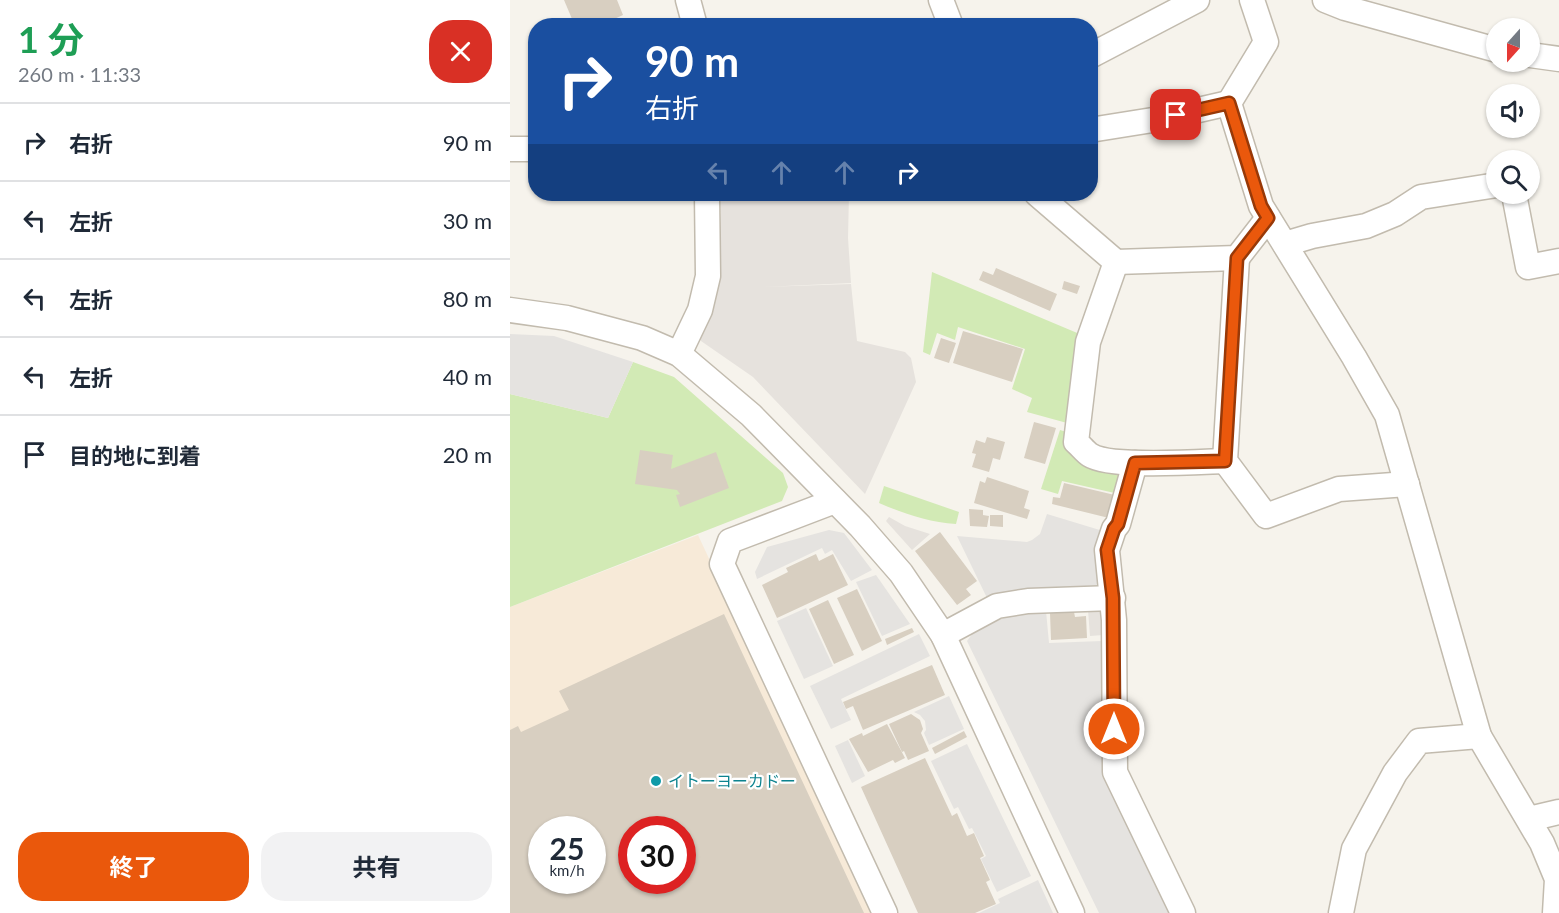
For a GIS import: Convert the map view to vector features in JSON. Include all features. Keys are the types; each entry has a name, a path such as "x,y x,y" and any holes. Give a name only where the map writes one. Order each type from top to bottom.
{"street":[{"path":"688,0 693,18"},
{"path":"942,0 948,18"},
{"path":"1098,52 1197,0"},
{"path":"1098,129 1159,119 1229,103 1266,42 1252,0"},
{"path":"1325,0 1345,8 1486,47"},
{"path":"1540,56 1559,59"},
{"path":"1229,103 1261,206 1387,415 1479,736 1542,843 1557,879 1555,913"},
{"path":"510,149 528,148"},
{"path":"1285,244 1312,236 1366,226 1395,213 1421,197 1486,187"},
{"path":"680,354 700,309 708,276 707,201"},
{"path":"1045,201 1116,262 1237,258"},
{"path":"1516,204 1528,267 1559,261"},
{"path":"1268,218 1237,258 1225,461 1266,516 1339,489 1407,484"},
{"path":"1116,262 1088,342 1076,442 1091,456 1113,461 1135,463 1225,461"},
{"path":"510,310 567,318 642,338 680,354 751,415 835,501 901,573 943,635 1072,913"},
{"path":"1135,463 1118,524 1107,550 1113,598 1115,772 1183,913"},
{"path":"835,501 730,541 722,564 885,913"},
{"path":"943,635 997,606 1028,602 1113,598"},
{"path":"1341,913 1354,849 1395,772 1419,741 1479,736"},
{"path":"1529,819 1559,812"}],"shaded area":[{"path":"720,201 849,201 848,238 851,283 763,287 851,284 857,341 905,352 911,358 916,382 865,494 753,377 701,341 699,332 717,288"},
{"path":"510,334 554,336 633,362 608,418 510,394"},
{"path":"1047,514 1103,531 1100,583 1092,587 988,600 957,536 1027,542 1040,534"},
{"path":"889,517 905,526 930,534 912,550 886,521"},
{"path":"829,530 844,533 872,570 851,581 832,550 825,554 822,548 757,579 755,572 767,547"},
{"name":"イトーヨーカドー","path":"698,535 874,913 510,913 510,607"},
{"path":"876,575 910,624 882,636 856,582"},
{"path":"806,608 833,666 804,679 777,621"},
{"path":"1101,609 1103,635 1090,636 1088,610"},
{"path":"1046,611 1049,643 1102,641 1107,772 1177,913 1099,913 967,641 975,630 1011,615"},
{"path":"919,634 930,656 841,699 851,720 831,729 810,686"},
{"path":"949,696 964,729 929,745 924,733 925,721 914,712"},
{"path":"848,740 865,776 852,783 835,746"},
{"path":"967,744 1031,876 997,892 981,859 986,856 972,828 969,829 958,807 954,809 931,761"},
{"path":"1038,880 1053,913 979,913 1000,903 998,899"}],"green space":[{"path":"932,272 1082,335 1067,423 1027,412 1032,398 1012,389 1025,349 958,327 955,340 937,333 930,355 923,352"},
{"path":"633,362 674,377 783,473 788,487 782,501 510,607 510,394 608,418"},
{"path":"1060,430 1070,433 1124,470 1119,494 1062,481 1058,494 1041,489"},
{"path":"884,486 959,512 956,524 917,517 879,503"}],"building":[{"path":"564,0 617,0 623,15 616,18 572,18"},
{"path":"996,268 1057,294 1050,311 979,280 983,271 993,275"},
{"path":"1064,281 1080,286 1077,294 1062,289"},
{"path":"963,331 1023,349 1012,382 953,363"},
{"path":"941,338 956,343 949,363 934,358"},
{"path":"1034,422 1056,428 1045,464 1024,458"},
{"path":"987,437 1005,442 1000,460 993,458 989,472 972,467 976,454 972,453 976,440 985,443"},
{"path":"640,450 673,455 671,469 716,452 729,488 680,507 676,495 680,494 677,490 635,484"},
{"path":"987,477 1029,491 1024,508 1030,510 1027,519 974,503 980,481 985,483"},
{"path":"1064,483 1119,496 1113,519 1052,504 1053,497 1060,498"},
{"path":"969,509 983,510 983,515 989,516 987,527 970,526"},
{"path":"990,515 1003,515 1003,527 990,526"},
{"path":"940,532 977,581 966,589 971,595 957,605 915,551"},
{"path":"816,554 819,561 833,554 848,585 777,618 762,585 788,572 786,568"},
{"path":"857,589 882,641 862,651 837,598"},
{"path":"828,600 854,655 834,664 809,609"},
{"path":"1074,612 1075,617 1086,616 1087,638 1051,640 1050,613"},
{"name":"イトーヨーカドー","path":"724,614 864,913 510,913 510,730 518,726 521,732 569,710 559,691"},
{"path":"912,628 914,632 887,645 885,639"},
{"path":"932,665 945,695 863,730 853,706 846,709 843,702"},
{"path":"911,714 920,720 923,729 921,733 929,751 908,760 889,724"},
{"path":"887,724 905,758 895,763 893,760 868,772 849,739 862,733 863,736"},
{"path":"964,731 967,737 935,754 932,748"},
{"path":"925,758 952,816 957,813 967,836 974,833 984,856 980,858 990,880 986,882 996,904 975,913 918,913 861,787"}],"place":[{"name":"イトーヨーカドー","path":"656,781"}],"route":[{"path":"1114,729 1114,620 1107,550 1118,524 1135,463 1225,461 1237,258 1268,218 1261,206 1229,103 1176,115"}]}
